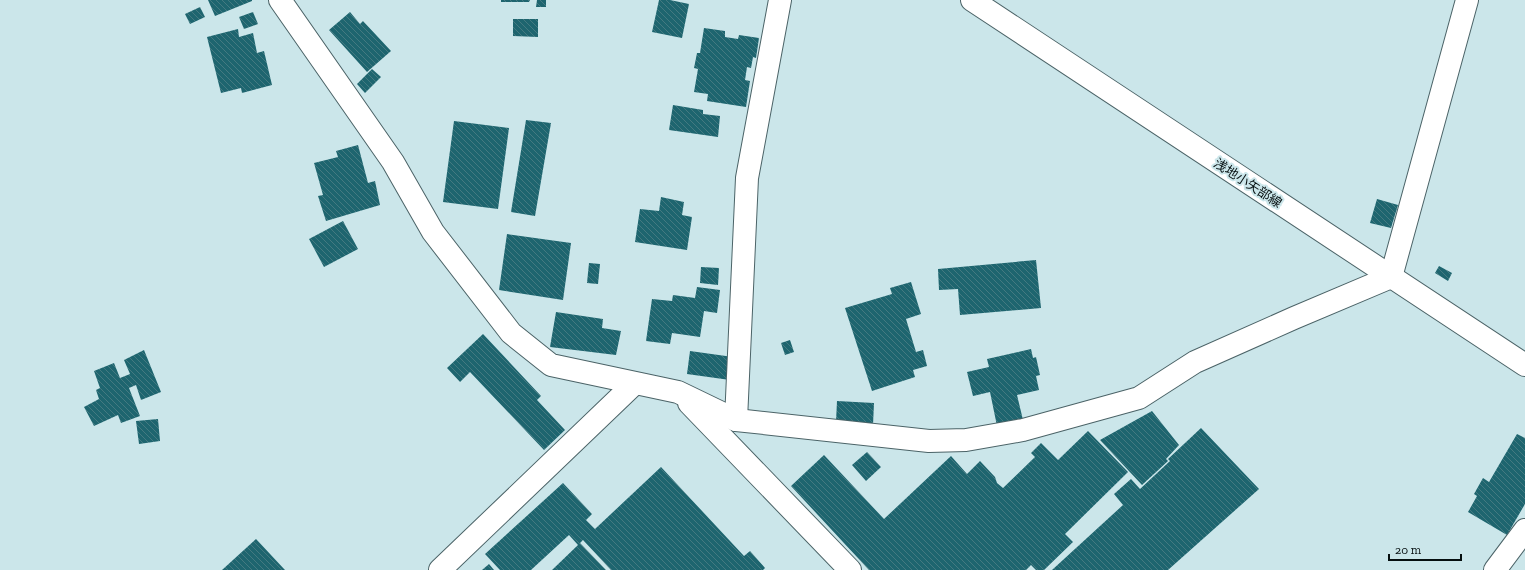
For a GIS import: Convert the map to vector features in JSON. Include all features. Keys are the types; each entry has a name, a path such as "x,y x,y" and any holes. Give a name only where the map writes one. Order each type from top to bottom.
{"street":[{"path":"280,0 393,162 433,232 511,333 551,365 634,384 678,392 736,420 929,441 966,440 1023,430 1139,398 1195,362 1294,318 1391,278 1468,0"},
{"path":"736,420 747,178 780,0"},
{"name":"浅地小矢部線","path":"972,0 1391,278 1525,365"},
{"path":"440,570 634,384"},
{"path":"678,392 850,570"},
{"path":"1495,570 1525,530"}],"building":[{"path":"208,0 252,0 252,1 215,16"},
{"path":"501,0 530,0 529,2 501,2"},
{"path":"537,0 546,0 546,7 536,7"},
{"path":"659,0 670,0 689,4 682,38 652,32"},
{"path":"200,7 205,17 190,24 185,14"},
{"path":"253,12 258,24 244,29 239,17"},
{"path":"350,12 360,24 363,21 391,51 367,72 329,30"},
{"path":"513,19 538,19 538,37 513,36"},
{"path":"704,28 725,31 725,37 738,39 739,35 759,38 756,58 753,57 751,68 747,67 745,80 750,81 746,107 707,101 708,94 694,92 698,69 694,68 697,53 700,53"},
{"path":"238,29 239,37 253,33 257,53 264,51 272,85 242,93 241,88 221,93 207,37"},
{"path":"372,69 381,77 365,93 357,84"},
{"path":"673,105 703,110 703,114 720,116 718,137 669,130"},
{"path":"526,120 551,123 535,216 511,212"},
{"path":"454,121 509,128 498,209 443,202"},
{"path":"358,145 368,183 375,181 380,205 326,221 318,196 323,195 314,163 338,157 336,151"},
{"path":"661,197 684,202 682,215 692,217 687,250 635,242 640,209 659,211"},
{"path":"1377,199 1398,205 1391,228 1370,223"},
{"path":"343,221 358,249 324,267 309,239"},
{"path":"507,234 571,243 563,300 499,290"},
{"path":"1036,260 1041,308 960,315 958,289 939,290 938,269"},
{"path":"589,263 600,264 598,284 587,283"},
{"path":"1439,266 1452,273 1448,281 1435,273"},
{"path":"701,267 719,268 718,285 700,283"},
{"path":"911,282 921,314 906,319 916,352 923,350 927,366 913,370 915,377 872,391 845,308 892,294 890,288"},
{"path":"697,287 720,290 717,313 704,311 700,337 672,333 670,344 646,341 652,299 672,301 673,295 695,298"},
{"path":"556,312 603,319 602,328 621,331 616,355 550,347"},
{"path":"483,334 541,396 537,400 565,430 544,450 470,372 460,382 447,368"},
{"path":"790,340 794,352 785,355 781,343"},
{"path":"1031,349 1033,358 1036,357 1040,375 1036,376 1039,390 1017,395 1023,420 997,426 990,392 973,396 967,372 989,367 987,359"},
{"path":"144,350 161,392 141,400 136,385 129,388 140,416 121,423 118,415 94,426 84,407 99,399 96,390 100,388 94,371 114,363 120,378 130,374 124,360"},
{"path":"690,351 733,357 730,380 687,374"},
{"path":"837,401 874,403 873,425 836,422"},
{"path":"1152,411 1179,445 1166,459 1168,461 1142,485 1100,440"},
{"path":"158,419 160,441 139,444 136,421"},
{"path":"1201,428 1259,489 1168,570 1052,570 1123,505 1114,494 1131,479 1140,489 1170,461 1168,459"},
{"path":"1088,431 1128,472 1065,534 1073,542 1044,570 1036,570 1031,565 1026,570 869,570 791,486 824,455 884,519 951,456 967,474 980,461 995,477 997,483 1003,488 1035,457 1031,453 1041,443 1058,460"},
{"path":"1517,434 1525,438 1525,504 1507,535 1468,512 1477,496 1474,494 1483,478 1489,482"},
{"path":"867,452 881,467 866,481 852,465"},
{"path":"661,467 744,556 750,551 765,568 763,570 611,570 583,540 580,543 606,570 552,570 578,545 569,535 531,570 500,570 485,554 563,483 592,514 586,520 595,529"},
{"path":"256,539 285,570 222,570"},
{"path":"489,564 494,570 482,570"}]}
